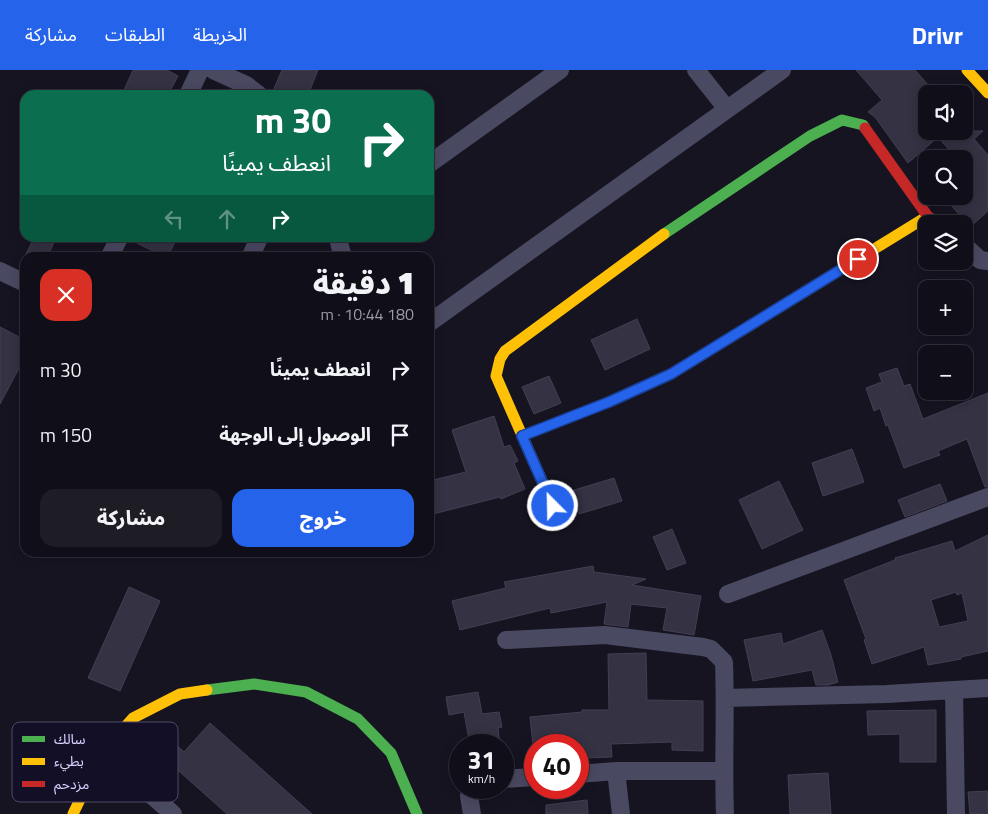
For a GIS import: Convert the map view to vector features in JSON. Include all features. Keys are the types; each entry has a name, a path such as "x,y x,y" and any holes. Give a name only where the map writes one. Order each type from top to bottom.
{"street":[{"path":"190,90 200,70"},
{"path":"213,70 238,81 252,90"},
{"path":"434,160 560,70"},
{"path":"696,70 727,109"},
{"path":"434,319 782,70"},
{"path":"967,70 988,93"},
{"path":"553,506 496,376 498,366 505,351 642,249 810,136 842,120 863,126 930,215"},
{"path":"522,436 609,402 671,374 918,222"},
{"path":"973,253 980,260 988,261"},
{"path":"0,271 20,281"},
{"path":"728,594 988,497"},
{"path":"506,640 605,635 703,647 711,650 724,662 723,771 725,814"},
{"path":"129,722 133,718 180,694 254,684 306,692 358,719 391,753 417,814"},
{"path":"725,698 887,694 988,688"},
{"path":"954,690 956,814"},
{"path":"589,773 616,771 723,771"},
{"path":"616,771 622,814"},
{"path":"470,799 472,814"},
{"path":"73,814 79,802"},
{"path":"159,802 173,814"}],"building":[{"path":"133,70 167,70 178,76 171,90 124,90"},
{"path":"282,70 318,70 310,90 273,90"},
{"path":"856,70 915,70 928,85 918,85 918,140 935,140 923,150 918,150 918,154 908,163 875,117 868,112 882,100"},
{"path":"973,131 983,131 974,139 988,155 988,211 973,224 973,215 960,215 951,205 973,205 973,150 949,150 941,140 973,140"},
{"path":"32,242 54,242 50,252 27,252"},
{"path":"135,242 175,242 170,252 155,252"},
{"path":"637,319 650,349 605,370 591,340"},
{"path":"0,327 20,337 20,366 0,404"},
{"path":"897,368 904,386 910,384 923,419 988,393 988,487 985,487 967,439 938,451 940,455 904,468 880,408 874,411 866,388 882,382 879,374"},
{"path":"549,376 561,403 534,414 522,387"},
{"path":"494,416 504,447 510,445 518,461 514,463 525,489 501,499 500,497 434,514 434,480 466,472 452,430"},
{"path":"852,449 864,482 823,496 812,463"},
{"path":"614,478 622,501 579,514 571,491"},
{"path":"779,481 803,530 762,549 739,500"},
{"path":"940,484 947,501 905,517 898,500"},
{"path":"672,529 686,563 667,570 653,537"},
{"path":"988,535 988,651 961,657 961,659 928,665 924,647 872,664 864,640 866,639 844,580 895,560 895,558 952,541 955,551","holes":["956,592 957,595 962,593 968,621 939,627 931,600"]},
{"path":"593,566 594,572 646,579 632,585 701,596 694,635 663,630 667,608 631,604 628,627 604,624 607,602 551,613 550,608 460,630 452,601 506,588 504,582"},
{"path":"129,587 160,601 120,691 88,678"},
{"path":"822,630 838,682 828,685 816,685 812,670 753,681 744,640 781,633 783,644"},
{"path":"646,653 647,700 703,701 703,751 672,750 672,742 611,744 612,757 589,758 589,734 532,734 530,717 582,712 582,710 609,710 608,654"},
{"path":"478,692 482,714 499,712 502,727 498,728 499,734 468,734 464,712 449,715 446,697"},
{"path":"936,710 936,762 900,762 900,734 868,735 867,711"},
{"path":"210,723 312,814 227,814 178,770 178,747 184,752"},
{"path":"828,773 831,814 790,814 788,775"},
{"path":"988,791 988,814 970,814 968,792"},
{"path":"587,800 588,814 546,814 546,805"}],"traffic: fast":[{"path":"664,234 810,136 842,120 863,125 865,128"},
{"path":"207,690 254,684 306,692 358,719 391,753 417,814"}],"traffic: slow":[{"path":"967,70 988,93"},
{"path":"746,328 918,222"},
{"path":"553,506 496,376 500,359 505,351 664,234"},
{"path":"129,722 133,718 180,694 207,690"},
{"path":"73,814 79,802"}],"traffic: jam":[{"path":"865,128 927,215"},
{"path":"522,436 609,402 671,374 746,328"}],"route":[{"path":"553,506 522,436 638,390 671,374 858,259"}]}
